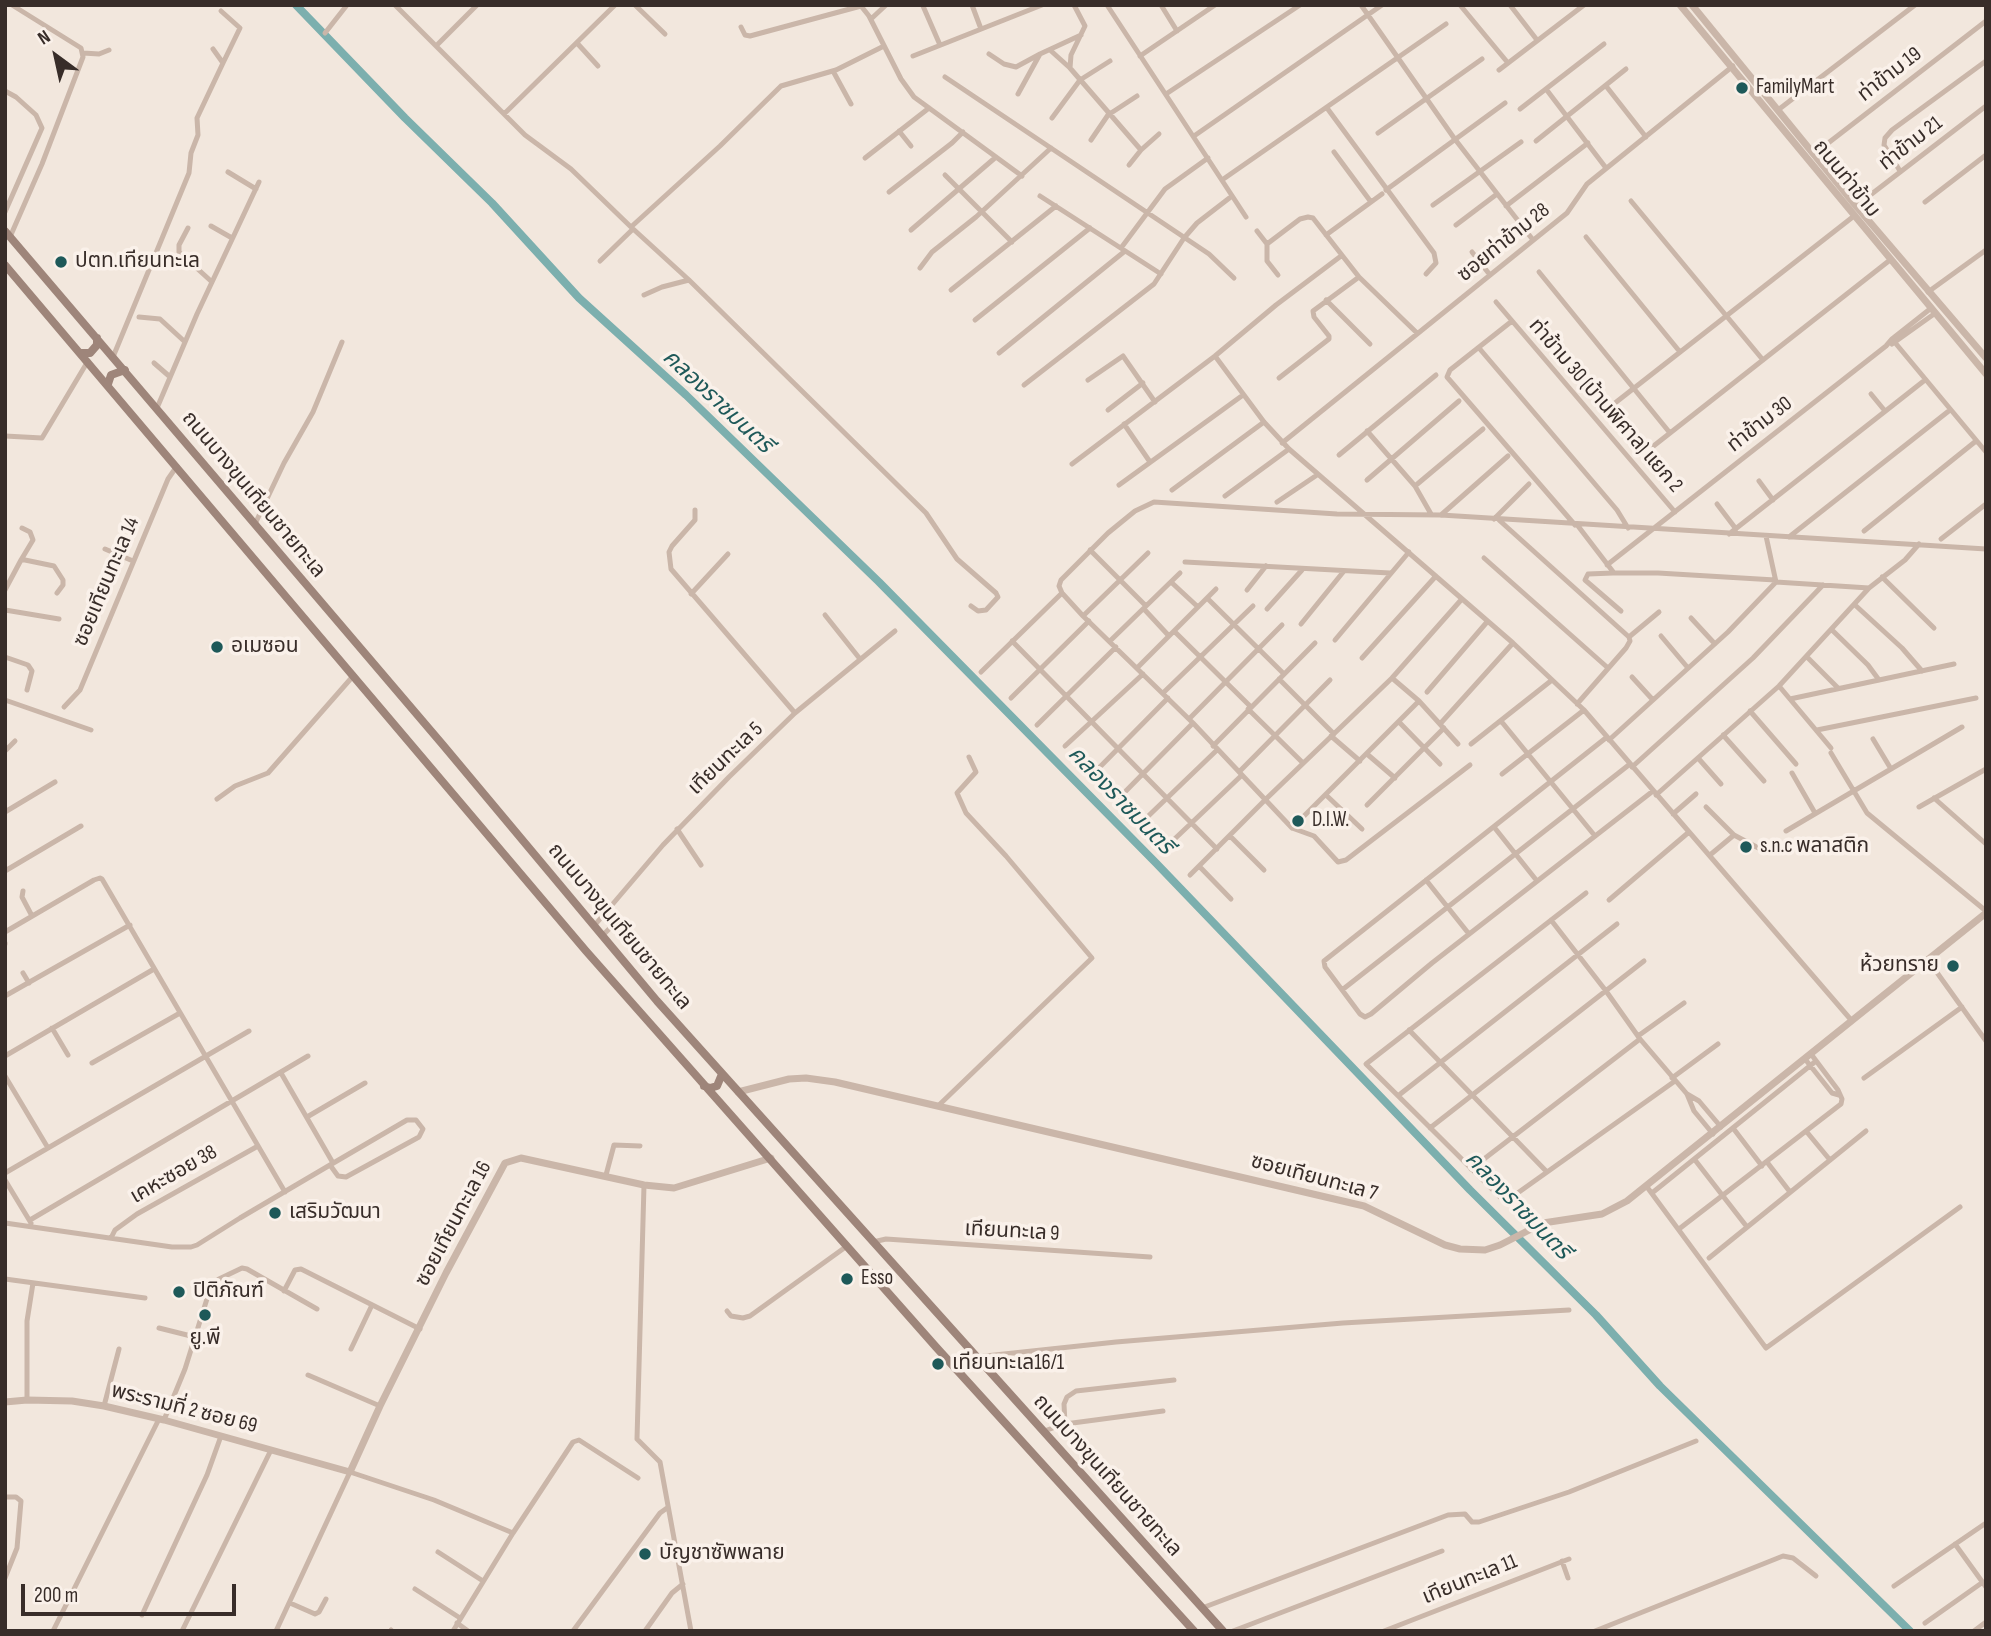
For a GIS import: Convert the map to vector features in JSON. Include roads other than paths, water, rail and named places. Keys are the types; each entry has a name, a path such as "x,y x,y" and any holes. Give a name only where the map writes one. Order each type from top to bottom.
{"main road":[{"name":"ถนนบางขุนเทียนชายทะเล","path":"8,234 738,1093 1223,1631"},
{"name":"ถนนบางขุนเทียนชายทะเล","path":"5,265 586,951 936,1347 1194,1631"},
{"path":"80,354 90,353 97,345 97,338"},
{"path":"108,384 111,374 125,370"},
{"path":"704,1086 717,1086 722,1074"}],"street":[{"path":"8,234 42,164 83,57 81,48 12,5"},
{"path":"325,33 347,5"},
{"path":"395,5 525,135 571,169 689,280 916,503 933,521 957,559 998,597 986,610 978,611 971,606"},
{"path":"436,46 478,5"},
{"path":"504,114 615,5"},
{"path":"635,5 665,34"},
{"path":"871,19 886,5"},
{"path":"972,5 981,29"},
{"path":"1021,5 1024,12"},
{"path":"913,56 1042,5"},
{"path":"1070,68 1071,55 1084,23 1074,5"},
{"path":"1107,5 1246,217"},
{"path":"1161,5 1177,31"},
{"path":"1140,56 1215,5"},
{"path":"1166,94 1300,5"},
{"path":"1361,5 1454,138 1533,240"},
{"path":"1194,136 1382,5"},
{"path":"1460,5 1508,63"},
{"path":"1510,5 1537,40"},
{"path":"1499,70 1584,5"},
{"name":"ถนนท่าข้าม","path":"1680,5 1778,110 1986,358"},
{"name":"ถนนท่าข้าม","path":"1692,5 1854,216 1986,374"},
{"path":"1778,110 1915,5"},
{"path":"741,27 746,35 750,36 861,6 871,19 910,92 1021,176"},
{"path":"923,6 940,45"},
{"path":"113,357 189,173 191,153 198,135 197,118 240,28 220,11"},
{"name":"ท่าข้าม 19","path":"1814,154 1986,21"},
{"path":"1222,180 1446,24"},
{"path":"989,54 1004,64 1016,67 1081,35"},
{"path":"577,43 598,66"},
{"path":"1520,110 1604,44"},
{"path":"600,261 775,90 785,83 810,79 854,63 884,46"},
{"path":"213,49 223,63"},
{"path":"83,53 94,55 109,50"},
{"path":"1050,50 1070,68 1141,150"},
{"path":"1018,94 1040,54"},
{"path":"1378,133 1482,59"},
{"path":"1052,118 1080,80 1110,61"},
{"path":"1900,171 1884,145 1885,138 1983,62 1986,71"},
{"name":"ซอยท่าข้าม 28","path":"1282,443 1567,213 1587,184 1735,64"},
{"path":"1536,141 1626,69"},
{"path":"833,71 851,104"},
{"path":"945,77 1209,254 1234,278"},
{"path":"1606,86 1646,136"},
{"path":"1546,89 1606,168"},
{"path":"5,91 36,115 42,128 5,212"},
{"path":"1091,140 1108,115 1137,96"},
{"path":"1326,235 1505,103"},
{"name":"ท่าข้าม 21","path":"1856,206 1986,107"},
{"path":"865,158 929,108"},
{"path":"1327,108 1384,192 1434,253 1436,263 1426,274"},
{"path":"899,131 911,146"},
{"path":"889,192 963,132"},
{"path":"1129,165 1159,134"},
{"path":"1433,205 1521,142"},
{"path":"1506,206 1588,143"},
{"path":"920,268 932,252 1051,148"},
{"path":"1334,152 1371,202"},
{"path":"1925,202 1986,155"},
{"path":"911,230 996,157"},
{"path":"999,353 1123,250 1165,189 1208,158"},
{"path":"228,172 256,189"},
{"path":"945,175 983,210 1012,242"},
{"path":"157,408 184,341 259,182"},
{"path":"1456,225 1497,194"},
{"path":"1040,195 1161,274"},
{"path":"1024,386 1153,284 1184,238 1202,218 1232,196"},
{"path":"1631,201 1763,360"},
{"path":"951,290 1056,206"},
{"path":"1615,403 1854,216"},
{"path":"1267,244 1300,219 1313,218 1359,278 1417,333"},
{"path":"211,226 232,238"},
{"path":"188,228 179,245 179,253 212,282"},
{"path":"975,320 1090,228"},
{"path":"1257,231 1267,244 1267,261 1278,275"},
{"path":"1586,237 1680,352"},
{"path":"1928,292 1986,250"},
{"path":"1472,252 1490,275"},
{"path":"1072,464 1341,256"},
{"path":"1651,448 1890,260"},
{"path":"1539,272 1670,433"},
{"path":"1279,378 1329,339 1312,310 1359,278"},
{"path":"644,295 689,280"},
{"path":"1326,300 1370,344"},
{"name":"ท่าข้าม 30 (บ้านพิศาล) แยก 2","path":"1496,302 1675,512"},
{"name":"ท่าข้าม 30","path":"1607,565 1932,311"},
{"path":"139,317 160,318 184,341"},
{"path":"1511,321 1447,374 1447,377 1576,525 1614,573"},
{"path":"1894,340 1986,453"},
{"path":"255,524 284,463 313,412 342,342"},
{"path":"1479,348 1618,510 1628,528"},
{"path":"1088,380 1123,356 1155,402"},
{"path":"1215,356 1282,443 1513,643 1584,710 1852,1021"},
{"path":"5,436 42,438 88,361"},
{"path":"154,363 169,376"},
{"path":"1339,455 1436,375"},
{"path":"1729,534 1925,380"},
{"path":"1108,410 1143,383"},
{"path":"1871,394 1885,411"},
{"path":"1119,485 1243,395"},
{"path":"1367,480 1459,401"},
{"path":"1788,537 1950,410"},
{"path":"1172,490 1264,422"},
{"path":"1124,425 1150,461"},
{"path":"1415,486 1483,429"},
{"path":"1367,431 1415,486 1431,514"},
{"path":"1864,531 1976,441"},
{"path":"1225,496 1289,449"},
{"path":"1441,515 1508,456"},
{"name":"ซอยเทียนทะเล 14","path":"64,708 80,690 167,479 177,466"},
{"path":"1278,502 1317,475"},
{"path":"1759,481 1773,500"},
{"path":"1496,520 1529,484"},
{"path":"1470,765 1342,862 1335,860 1314,836 1292,828 1191,721 1083,616 1062,593 1059,586 1061,580 1090,550 1135,511 1154,502 1363,515 1431,514 1986,549"},
{"path":"1941,539 1986,504"},
{"path":"1717,505 1736,529"},
{"path":"695,510 695,520 671,546 671,569 795,713"},
{"path":"1496,520 1629,637 1629,643 1577,704"},
{"path":"5,590 33,540 29,530 22,528"},
{"path":"1766,536 1775,581"},
{"path":"1775,581 1715,644 1608,738 1324,961 1325,967 1360,1014 1367,1016 1698,758 1779,686 1869,588 1919,544"},
{"path":"105,549 133,561"},
{"path":"1090,550 1145,607 1226,682 1303,763"},
{"path":"1335,640 1409,552"},
{"path":"1083,616 1148,553"},
{"path":"691,594 728,554"},
{"path":"1484,558 1608,668"},
{"path":"21,560 54,566 63,580 57,593"},
{"path":"1185,562 1390,573"},
{"path":"1247,590 1266,566"},
{"path":"1266,609 1303,570"},
{"path":"1301,624 1344,571"},
{"path":"1110,641 1180,573"},
{"path":"1621,611 1585,580 1588,574 1658,573 1869,588"},
{"path":"1362,658 1436,576"},
{"path":"1882,577 1934,628"},
{"path":"1171,582 1198,607"},
{"path":"1342,989 1631,765 1753,658 1823,585"},
{"path":"1137,668 1216,589"},
{"path":"981,672 1062,593"},
{"path":"1207,598 1258,649 1305,705 1360,761"},
{"path":"1190,875 1392,678 1461,600"},
{"path":"1855,604 1902,648 1922,671"},
{"path":"1089,778 1200,657 1253,606"},
{"path":"5,610 59,619"},
{"path":"1629,637 1659,612"},
{"path":"825,615 860,659"},
{"path":"1691,618 1715,644"},
{"path":"1011,698 1089,621"},
{"path":"1427,692 1487,622"},
{"path":"1116,801 1282,625"},
{"path":"1832,630 1868,665 1879,680"},
{"name":"เทียนทะเล 5","path":"594,926 677,830 795,713 895,631"},
{"path":"1661,636 1688,668"},
{"path":"1012,641 1217,849"},
{"path":"1140,824 1315,643"},
{"path":"1367,805 1424,748 1513,643"},
{"path":"1037,725 1116,647"},
{"path":"5,657 28,665 32,671 27,690"},
{"path":"1807,657 1838,688"},
{"path":"1790,699 1954,664"},
{"path":"1065,746 1143,674"},
{"path":"217,799 235,786 268,773 354,675"},
{"path":"1632,677 1653,700"},
{"path":"1392,678 1419,701 1458,744"},
{"path":"1163,850 1330,680"},
{"path":"1471,744 1552,680"},
{"path":"1779,686 1831,750 1867,813 1986,912"},
{"path":"1816,730 1976,698"},
{"path":"5,700 91,730"},
{"path":"1292,828 1419,701"},
{"path":"1502,774 1584,710"},
{"path":"1751,711 1796,764"},
{"path":"1501,721 1595,836"},
{"path":"1399,722 1440,764"},
{"path":"1786,831 1962,727"},
{"path":"1723,735 1764,781"},
{"path":"1873,738 1892,769"},
{"path":"5,751 15,741"},
{"path":"1367,754 1395,778"},
{"path":"938,1107 1092,958 966,813 957,793 975,772 969,757"},
{"path":"1698,758 1721,783"},
{"path":"1919,807 1986,769"},
{"path":"1792,773 1815,813"},
{"path":"5,812 55,782"},
{"path":"1673,814 1696,794"},
{"path":"1326,795 1362,830"},
{"path":"1934,798 1986,844"},
{"path":"1706,807 1734,835 1764,852"},
{"path":"5,871 81,826"},
{"path":"1494,827 1538,881"},
{"path":"677,830 701,865"},
{"path":"1609,900 1689,832"},
{"path":"1710,855 1734,835"},
{"path":"1979,839 1986,835"},
{"path":"1230,836 1264,870"},
{"path":"1199,866 1231,899"},
{"path":"5,932 100,878 285,1192"},
{"path":"1426,880 1469,934"},
{"path":"23,891 22,897 32,916"},
{"path":"1586,893 1366,1064 1505,1202 1718,1044"},
{"name":"ซอยเทียนทะเล 7","path":"738,1093 789,1079 806,1078 835,1083 1364,1206 1445,1245 1472,1250 1493,1248 1533,1227 1609,1212 1650,1190 1721,1127 1986,912"},
{"path":"1551,920 1639,1037 1687,1094 1694,1111 1713,1134"},
{"path":"1399,1095 1617,924"},
{"path":"5,996 130,925"},
{"path":"602,936 613,925 623,929"},
{"path":"1928,960 1986,1041"},
{"path":"1430,1128 1644,961"},
{"path":"5,1056 155,969"},
{"path":"23,973 29,983"},
{"path":"1471,1169 1684,1003"},
{"path":"1864,1078 1962,1007"},
{"path":"92,1063 180,1013"},
{"path":"52,1028 68,1055"},
{"path":"1409,1030 1546,1171"},
{"path":"5,1173 248,1031"},
{"path":"30,1220 308,1056"},
{"path":"1679,1229 1841,1104 1838,1090 1816,1061 1808,1056"},
{"path":"1808,1056 1811,1066 1832,1093 1839,1095"},
{"path":"1816,1061 1695,1160 1650,1190 1766,1348 1960,1207"},
{"path":"5,1223 172,1247 191,1247 285,1192 332,1164 407,1120 416,1121 423,1129 419,1137 346,1177 338,1176 332,1164 307,1117 281,1073"},
{"path":"5,1076 48,1148"},
{"path":"307,1117 366,1083"},
{"path":"1687,1094 1699,1101 1721,1127"},
{"path":"1733,1128 1790,1192"},
{"path":"1807,1131 1830,1160"},
{"path":"1709,1258 1866,1131"},
{"path":"606,1175 614,1145 640,1146"},
{"name":"เคหะซอย 38","path":"111,1238 115,1230 137,1214 258,1146"},
{"name":"ซอยเทียนทะเล 16","path":"351,1472 380,1406 446,1273 505,1163 521,1158 644,1185 681,1187 771,1158"},
{"path":"1695,1160 1748,1227"},
{"path":"5,1180 35,1228"},
{"path":"644,1185 637,1439 660,1462 691,1631"},
{"name":"เทียนทะเล 9","path":"873,1242 886,1239 1150,1257"},
{"path":"727,1311 731,1316 750,1317 847,1245"},
{"path":"53,1631 161,1420 195,1337 211,1286 242,1268 247,1269 317,1309"},
{"path":"284,1291 295,1270 300,1269 420,1329"},
{"path":"5,1279 145,1298"},
{"path":"27,1400 27,1321 33,1283"},
{"path":"351,1349 372,1305"},
{"path":"976,1357 1343,1323 1569,1310"},
{"path":"159,1328 195,1337"},
{"path":"104,1406 119,1349"},
{"path":"308,1376 380,1406"},
{"path":"1065,1424 1064,1404 1067,1397 1076,1391 1174,1380"},
{"name":"พระรามที่ 2 ซอย 69","path":"5,1402 72,1401 104,1406 351,1472"},
{"path":"1044,1431 1065,1424 1163,1411"},
{"path":"142,1615 207,1475 221,1436"},
{"path":"453,1631 513,1533 576,1440 638,1478"},
{"path":"1202,1608 1448,1515 1465,1514 1472,1522 1479,1522 1569,1492 1696,1441"},
{"path":"182,1631 271,1450"},
{"path":"276,1631 351,1472 435,1500 513,1533"},
{"path":"5,1497 16,1497 21,1502 17,1548 5,1578"},
{"path":"573,1631 660,1513 667,1508"},
{"path":"1894,1586 1986,1523"},
{"path":"1925,1623 1984,1580 1955,1544"},
{"path":"1233,1631 1441,1551"},
{"path":"438,1552 483,1581"},
{"path":"1595,1631 1783,1556 1793,1558 1816,1576"},
{"name":"เทียนทะเล 11","path":"1384,1631 1569,1559"},
{"path":"1562,1561 1568,1578"},
{"path":"645,1631 673,1593 683,1584"},
{"path":"415,1589 459,1621 468,1631"},
{"path":"290,1603 315,1614 326,1599"},
{"path":"1974,1631 1986,1622"}],"waterway":[{"name":"คลองราชมนตรี","path":"296,5 492,203 579,298 686,395 879,582 1156,863 1470,1190 1596,1315 1660,1386 1910,1631"}],"place":[{"name":"FamilyMart","path":"1742,88"},
{"name":"ปตท.เทียนทะเล","path":"61,262"},
{"name":"อเมซอน","path":"217,647"},
{"name":"D.I.W.","path":"1298,821"},
{"name":"s.n.c พลาสติก","path":"1746,847"},
{"name":"ห้วยทราย","path":"1953,966"},
{"name":"เสริมวัฒนา","path":"275,1213"},
{"name":"Esso","path":"847,1279"},
{"name":"ปิติภัณฑ์","path":"179,1292"},
{"name":"ยู.พี","path":"205,1315"},
{"name":"เทียนทะเล16/1","path":"938,1364"},
{"name":"บัญชาซัพพลาย","path":"645,1554"}]}
